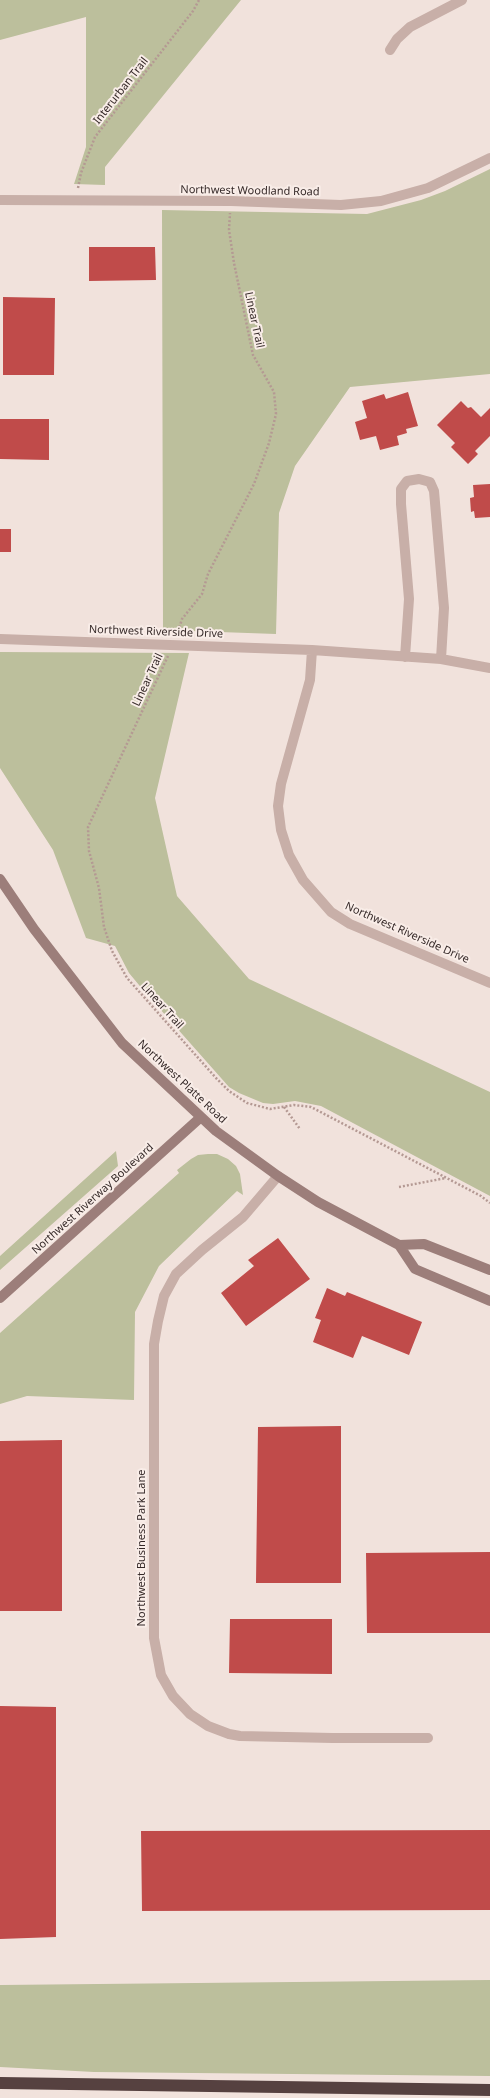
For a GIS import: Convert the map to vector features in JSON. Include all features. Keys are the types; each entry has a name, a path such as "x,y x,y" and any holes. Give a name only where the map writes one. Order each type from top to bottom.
{"highway":[{"path":"0,2083 490,2090"}],"main road":[{"name":"Northwest Platte Road","path":"0,879 34,929 122,1043 224,1137 278,1176 318,1202 399,1245 415,1269 490,1301"},
{"name":"Northwest Riverway Boulevard","path":"0,1298 201,1117"},
{"path":"399,1245 424,1244 490,1270"}],"street":[{"path":"390,50 397,38 410,27 462,0"},
{"name":"Northwest Woodland Road","path":"0,200 231,201 341,205 381,201 428,188 490,158"},
{"path":"405,657 409,599 401,489 407,481 419,479 430,482 434,492 444,608 441,659"},
{"name":"Northwest Riverside Drive","path":"0,638 312,650 441,659 490,668"},
{"name":"Northwest Riverside Drive","path":"312,650 310,680 281,784 278,806 281,830 289,855 303,880 331,912 350,924 490,983"},
{"name":"Northwest Business Park Lane","path":"278,1176 243,1217 202,1250 176,1274 164,1296 158,1321 154,1344 154,1638 161,1675 173,1696 190,1714 208,1726 229,1734 240,1736 340,1739 428,1738"}],"path":[{"name":"Interurban Trail","path":"78,201 81,173 95,137 193,11 199,0"},
{"name":"Linear Trail","path":"231,201 229,230 234,263 253,355 274,392 276,414 254,484 208,574 202,594 182,619 174,644 88,827 89,852 99,888 104,927 112,951 127,978 229,1091 247,1103 270,1109 294,1105 311,1106 490,1203"},
{"path":"284,1107 300,1129"},
{"path":"399,1187 446,1178"}],"green space":[{"path":"0,0 241,0 105,167 105,185 74,184 86,147 86,17 0,40"},
{"path":"490,169 490,374 350,387 295,466 279,513 276,634 163,630 162,210 367,214 421,200 445,191"},
{"path":"0,652 189,653 155,798 177,896 249,979 490,1092 490,1196 321,1106 295,1101 273,1104 263,1103 229,1087 129,973 115,946 86,938 53,850 0,768"},
{"path":"116,1151 118,1166 0,1270 0,1256"},
{"path":"217,1154 228,1159 236,1166 240,1174 243,1195 237,1191 159,1266 135,1312 134,1400 27,1396 0,1404 0,1333 179,1173 177,1170 198,1155"},
{"path":"490,1980 490,2076 94,2072 0,2067 0,1985"}],"building":[{"path":"89,247 155,247 156,280 89,281"},
{"path":"3,297 55,298 54,375 3,375"},
{"path":"408,392 418,426 406,429 407,433 397,436 399,445 380,450 376,436 360,440 355,422 367,418 362,401 384,394 386,399"},
{"path":"461,401 468,408 471,407 481,417 490,408 490,436 475,451 478,454 468,464 451,447 455,443 437,425"},
{"path":"0,419 49,419 49,460 0,459"},
{"path":"490,484 490,517 475,518 474,511 471,512 470,498 474,497 473,485"},
{"path":"0,529 11,529 11,552 0,552"},
{"path":"278,1238 310,1279 246,1326 221,1293 254,1266 248,1260"},
{"path":"327,1288 345,1296 347,1292 422,1322 409,1355 362,1336 353,1358 313,1342 321,1320 315,1318"},
{"path":"341,1426 341,1583 256,1583 258,1427"},
{"path":"62,1440 62,1611 0,1611 0,1441"},
{"path":"490,1552 490,1633 367,1633 366,1553"},
{"path":"230,1619 332,1619 332,1674 229,1673"},
{"path":"0,1706 56,1707 56,1937 0,1939"},
{"path":"490,1830 490,1910 142,1911 141,1831"}]}
